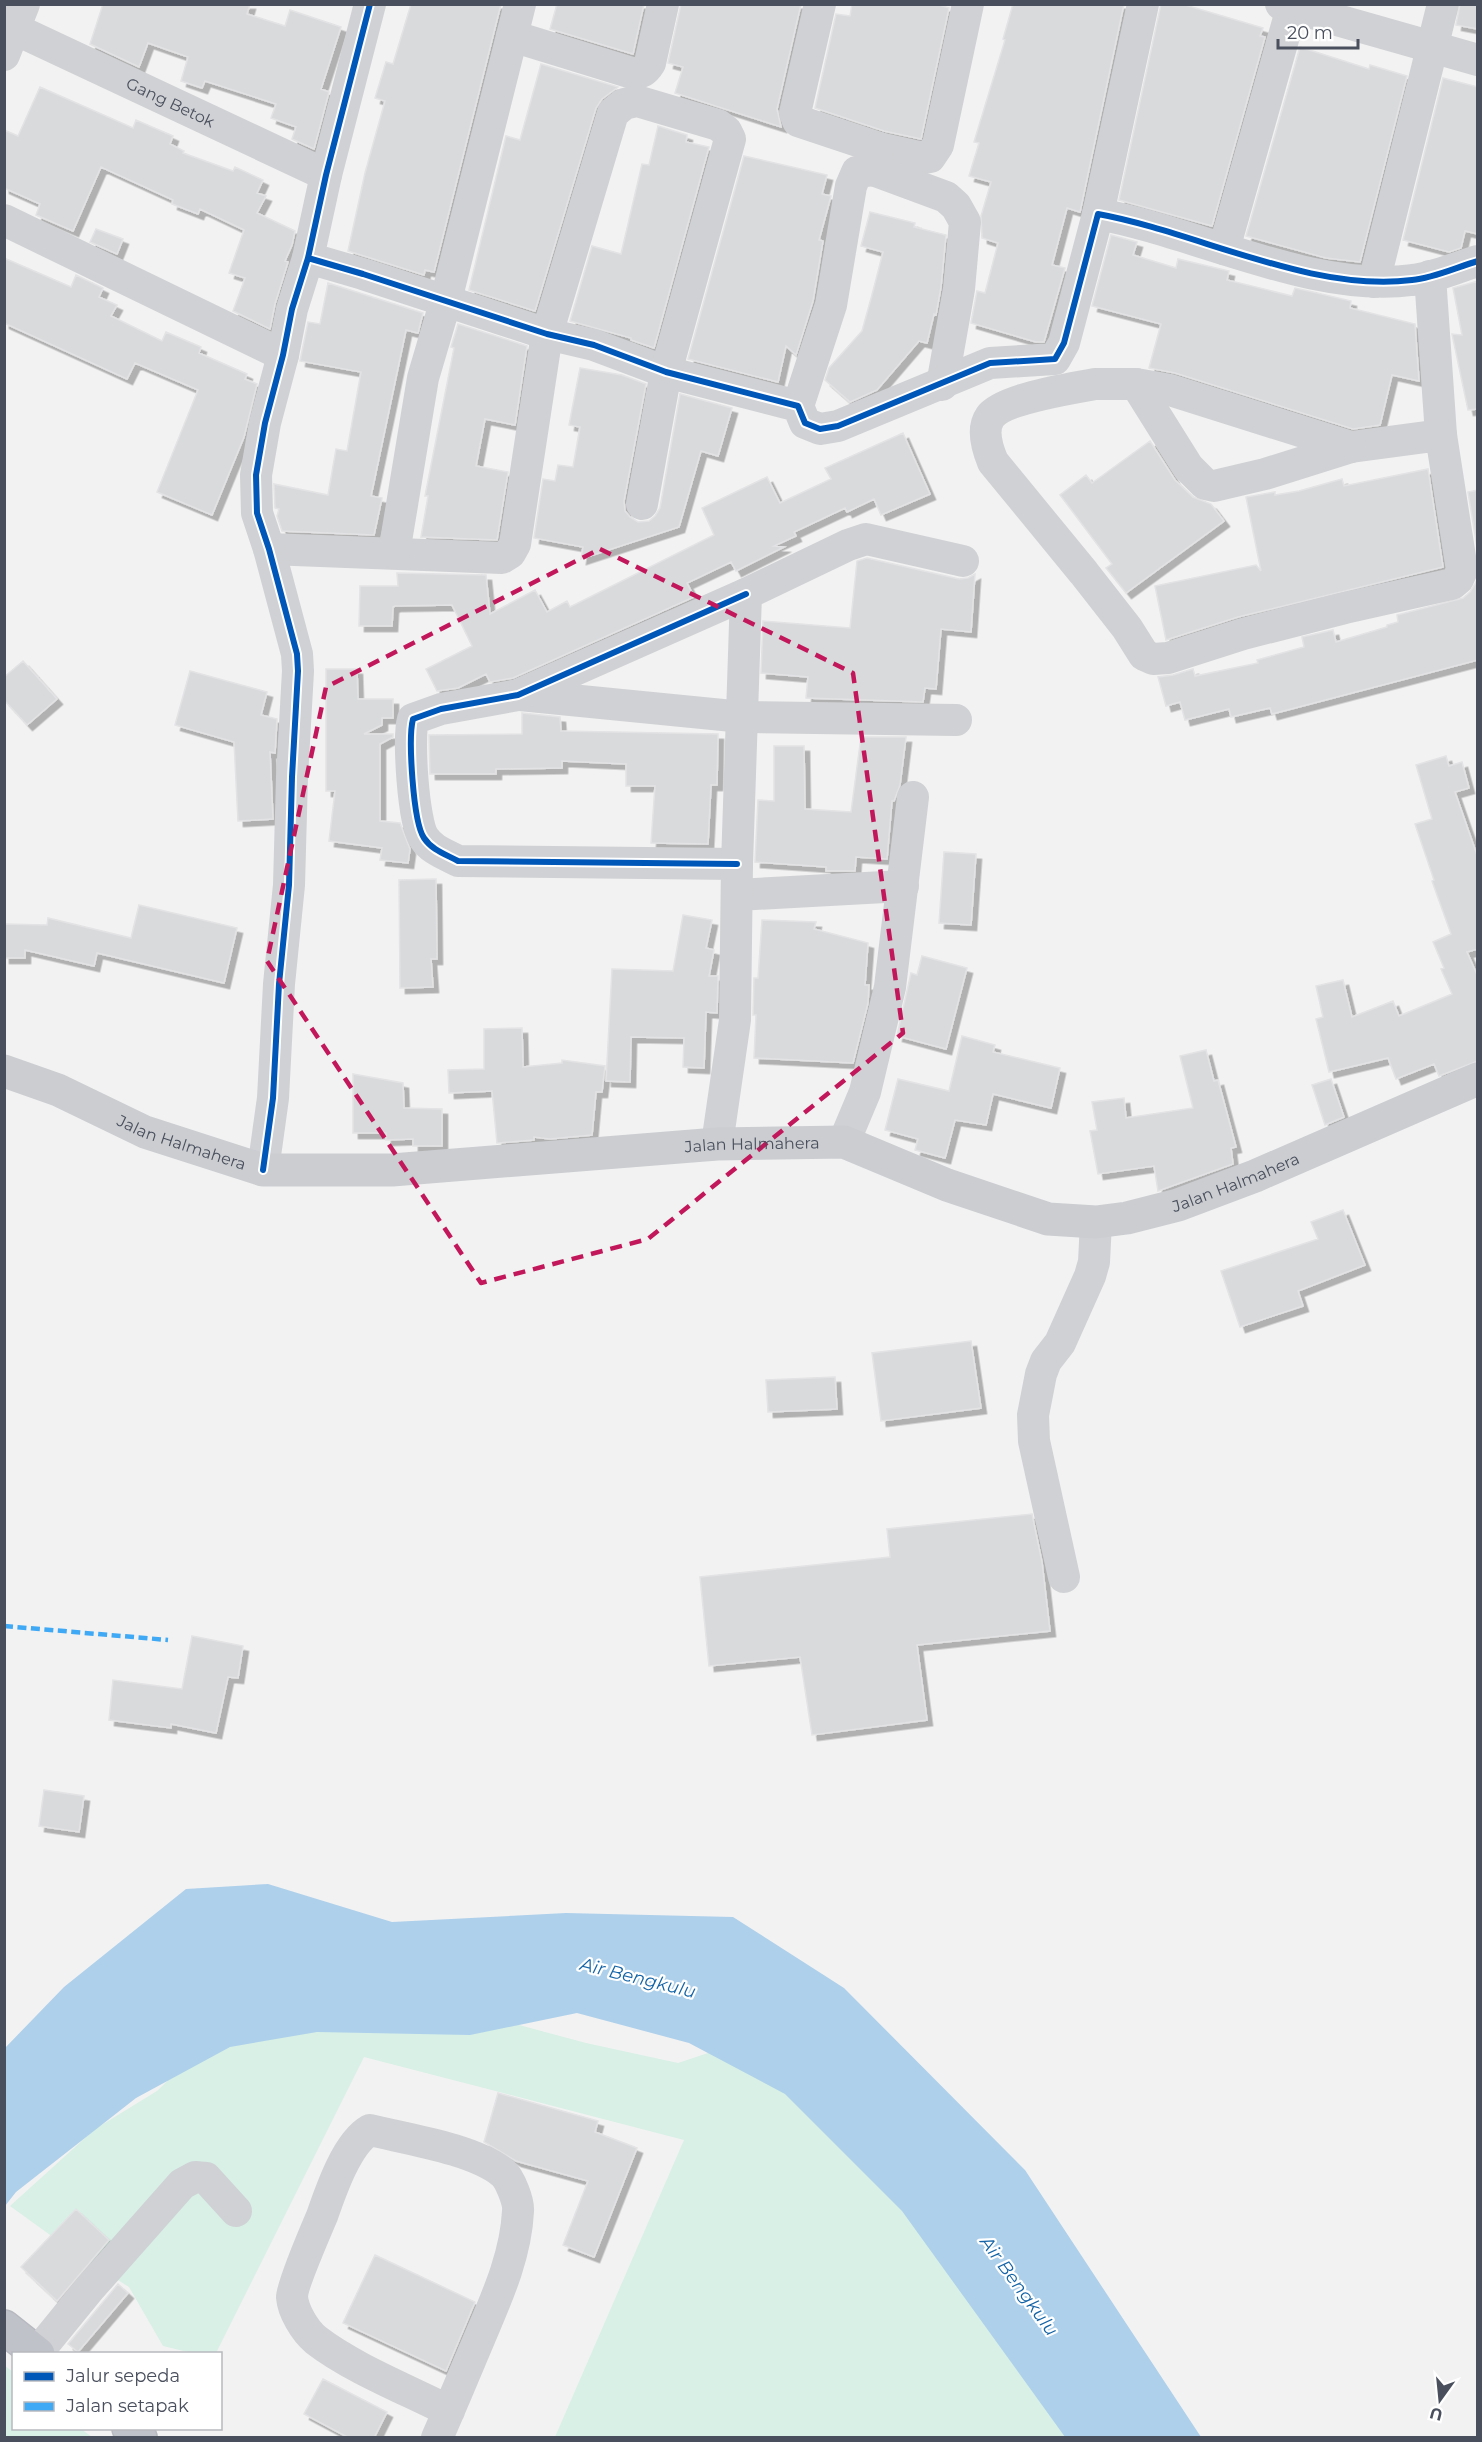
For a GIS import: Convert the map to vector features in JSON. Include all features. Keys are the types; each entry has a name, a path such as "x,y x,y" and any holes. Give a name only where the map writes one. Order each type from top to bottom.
{"highway":[{"path":"4,2327 37,2352"}],"main road":[{"name":"Jalan Halmahera","path":"4,1071 58,1090 145,1132 263,1170 392,1170 717,1144 844,1142 947,1185 1048,1219 1096,1222 1127,1218 1178,1205 1255,1176 1478,1079"}],"street":[{"path":"394,553 423,378 446,300 520,4"},
{"path":"512,36 632,73 640,73 646,70 650,63 663,4"},
{"path":"820,4 795,117 801,124 876,159 946,197 956,206 965,222 959,289 942,385"},
{"path":"968,4 935,152 930,157 924,158 876,159 857,172 851,186 831,305 798,406 805,423 820,429 829,428 942,385 990,363 1055,359"},
{"path":"1053,392 1055,359 1064,343 1098,214 1143,4"},
{"path":"1374,282 1443,4"},
{"path":"1224,249 1289,6 1478,60"},
{"path":"263,1170 273,1098 279,984 289,885 298,671 297,654 257,513 256,475 265,423 284,355 292,309 308,258 364,7"},
{"name":"Gang Betok","path":"12,28 326,175"},
{"path":"269,549 502,558 510,553 515,544 547,334 613,112 624,104 637,101 718,125 726,131 730,140 666,372 642,504"},
{"path":"1098,214 1130,220 1317,274 1374,282 1414,280 1478,261"},
{"path":"4,220 284,355"},
{"path":"308,258 547,334 594,345 666,372 798,406"},
{"path":"1351,447 1170,390 1136,384 1095,384 1034,395 990,417 987,425 986,446 993,462 1127,628 1144,656 1153,659 1168,657 1243,634 1322,614 1452,584 1470,570 1441,435 1430,276"},
{"path":"1136,384 1188,466 1205,484 1214,486 1266,474 1351,447 1441,435"},
{"path":"737,864 458,861 433,849 422,836 410,742 413,719 441,709 518,695 746,594 848,545 866,539 963,561"},
{"path":"717,1144 735,1020 736,895 746,594"},
{"path":"518,695 743,717 956,720"},
{"path":"844,1142 864,1092 890,987 913,797"},
{"path":"736,895 903,886"},
{"path":"1064,1577 1034,1441 1033,1415 1044,1367 1060,1343 1090,1276 1094,1262 1096,1222"},
{"path":"370,2130 447,2149 488,2163 506,2175 519,2208 510,2262 443,2424 315,2339 296,2310 292,2295 324,2208 347,2156 360,2136 370,2130"},
{"path":"39,2352 90,2288 182,2184 195,2177 206,2178 236,2211"}],"highlighted area":[{"path":"600,549 853,673 903,1033 648,1239 481,1283 267,961 326,687"}],"green space":[{"path":"231,2020 504,2021 586,2043 678,2063 762,2035 1098,2437 555,2437 684,2140 364,2057 216,2352 188,2352 163,2346 129,2287 75,2253 10,2206 95,2129 157,2091"},
{"path":"4,2365 12,2371 12,2430 82,2430 92,2437 5,2437"}],"water":[{"name":"Air Bengkulu","path":"268,1884 392,1922 566,1913 733,1917 844,1988 1025,2170 1201,2437 1065,2437 902,2211 785,2094 689,2043 577,2013 470,2035 317,2032 230,2047 136,2098 16,2192 5,2206 5,2048 64,1987 186,1889"}],"building":[{"path":"103,4 250,4 247,14 285,26 290,10 341,27 321,89 329,92 314,149 292,139 296,127 271,118 276,104 205,81 202,88 181,81 188,57 148,43 139,67 90,44"},
{"path":"411,4 501,4 434,272 425,270 424,275 348,251 365,173 385,101 375,98 386,62 393,64"},
{"path":"557,4 644,4 633,54 550,29"},
{"path":"681,4 801,4 777,109 781,127 675,93 683,67 668,63"},
{"path":"852,4 936,4 949,8 921,139 884,131 815,108 836,14 850,16"},
{"path":"1013,4 1124,4 1080,212 1067,208 1052,265 1065,268 1044,342 1036,342 971,323 977,291 985,293 998,243 982,238 981,216 991,182 969,176 979,143 974,142 1005,40 1003,39"},
{"path":"1161,4 1182,4 1263,28 1260,36 1265,37 1212,226 1119,200"},
{"path":"1460,4 1478,4 1478,29 1456,25"},
{"path":"1300,47 1369,69 1370,65 1407,76 1360,262 1326,258 1246,236"},
{"path":"541,64 618,87 602,99 596,108 535,311 469,290 506,136 520,140"},
{"path":"1443,78 1478,87 1478,234 1465,231 1461,248 1449,252 1403,240"},
{"path":"40,87 133,128 136,120 173,136 170,144 184,151 183,153 233,171 235,167 263,180 257,193 266,196 257,213 295,231 285,261 288,262 270,329 233,311 245,278 229,273 244,230 200,209 198,214 172,204 173,200 101,167 73,231 36,215 40,204 4,188 4,130 18,136"},
{"path":"658,126 687,135 686,142 709,147 654,348 631,340 631,338 570,321 592,246 621,254 642,164 649,165"},
{"path":"744,156 827,175 822,194 831,196 819,240 823,241 813,301 796,355 786,346 778,382 688,359"},
{"path":"870,212 915,223 914,227 946,235 941,287 936,315 934,314 927,343 919,341 877,390 850,402 825,380 829,368 862,331 873,291 883,252 861,246"},
{"path":"96,229 123,239 117,254 90,242"},
{"path":"1111,235 1137,242 1133,255 1176,268 1178,259 1229,271 1227,280 1292,296 1295,288 1313,292 1351,301 1350,308 1415,324 1419,381 1392,375 1380,425 1353,429 1175,373 1149,368 1161,324 1092,306"},
{"path":"4,258 71,287 76,275 103,288 99,297 117,305 111,316 162,341 166,332 201,347 199,353 247,374 245,379 257,384 244,437 212,515 157,492 198,390 135,363 127,379 4,323"},
{"path":"1478,281 1478,409 1468,410 1452,334 1462,335 1453,288"},
{"path":"328,283 423,313 418,333 406,330 371,496 382,498 374,535 282,531 277,516 279,509 275,508 274,484 328,495 336,449 347,451 361,372 300,361 308,322 320,324"},
{"path":"458,324 527,346 515,425 485,419 476,466 508,472 497,540 421,537 428,496 425,496 454,348 451,347"},
{"path":"580,368 622,375 646,384 624,501 625,511 638,522 649,521 660,508 680,394 732,408 718,456 701,451 679,527 581,559 583,547 534,538 543,479 555,481 558,465 573,467 580,427 569,425"},
{"path":"903,433 930,494 881,515 874,499 847,512 845,508 794,532 796,536 774,546 784,547 736,571 731,562 687,583 694,597 513,678 490,682 486,674 458,688 437,691 426,669 472,646 452,605 395,606 393,607 392,626 359,626 360,586 398,586 397,573 486,575 490,614 535,590 547,612 567,601 570,607 714,535 702,508 767,477 780,503 831,479 825,468"},
{"path":"1150,441 1175,480 1193,497 1211,504 1224,521 1126,593 1106,568 1112,564 1060,495 1086,475 1092,483"},
{"path":"1428,469 1443,567 1238,617 1166,640 1155,586 1256,565 1261,571 1246,497 1299,491 1342,479 1344,486"},
{"path":"1478,490 1478,553 1468,492"},
{"path":"867,558 959,579 975,574 971,632 941,629 936,689 925,688 923,702 806,698 808,677 761,673 763,621 850,628 857,561"},
{"path":"1478,579 1478,660 1272,714 1270,708 1231,717 1229,709 1185,720 1180,702 1166,706 1158,677 1193,669 1195,676 1258,663 1257,660 1304,647 1302,637 1333,630 1336,642 1387,627 1387,625 1398,622 1397,615 1463,598"},
{"path":"23,661 57,699 27,725 4,700 4,677"},
{"path":"326,669 357,669 358,699 393,699 393,718 382,718 382,725 364,734 393,734 393,737 380,744 380,821 400,823 410,849 408,863 380,860 382,848 329,841 335,791 326,791"},
{"path":"190,671 267,692 261,715 277,719 275,753 270,752 273,819 238,821 234,742 175,725"},
{"path":"522,713 560,717 561,731 718,734 717,785 711,785 708,844 651,843 655,786 626,786 626,764 562,761 562,768 496,769 496,774 430,774 429,735 522,734"},
{"path":"861,737 906,737 900,785 892,801 887,859 856,857 855,871 826,871 826,867 755,862 758,800 774,801 774,746 804,746 805,809 851,812"},
{"path":"1446,756 1449,766 1462,762 1469,788 1455,792 1478,858 1478,949 1467,952 1478,977 1478,1061 1439,1076 1434,1064 1396,1079 1388,1058 1329,1072 1316,1019 1323,1017 1316,986 1343,980 1352,1017 1393,1001 1399,1016 1452,994 1433,942 1451,934 1415,824 1432,819 1416,765"},
{"path":"944,852 976,854 971,925 939,923"},
{"path":"436,879 437,959 431,959 433,987 400,988 399,880"},
{"path":"139,905 237,928 224,983 97,953 94,966 25,950 25,958 4,958 4,924 47,925 48,918 131,938"},
{"path":"683,915 712,920 706,948 714,950 709,976 718,976 717,1013 706,1012 704,1068 683,1067 684,1038 631,1037 630,1082 606,1081 612,969 673,971"},
{"path":"762,920 816,922 814,929 868,943 865,985 869,985 868,1003 853,1063 754,1058 756,1015 753,1015 754,978 758,978"},
{"path":"922,956 967,968 946,1049 897,1036 911,973 917,975"},
{"path":"522,1028 523,1067 562,1063 562,1060 605,1066 602,1092 596,1092 592,1135 550,1139 534,1137 534,1140 497,1143 492,1091 449,1093 448,1070 484,1069 484,1029"},
{"path":"962,1036 995,1045 993,1052 1060,1068 1051,1108 993,1094 986,1125 955,1120 945,1158 915,1150 918,1139 885,1130 898,1079 949,1091"},
{"path":"1206,1050 1214,1081 1218,1080 1236,1147 1231,1148 1233,1164 1158,1191 1154,1166 1098,1174 1090,1131 1097,1130 1092,1102 1124,1098 1126,1118 1193,1108 1180,1056"},
{"path":"353,1074 403,1083 404,1108 442,1109 442,1146 413,1146 413,1139 386,1140 386,1133 353,1133"},
{"path":"1331,1079 1344,1117 1325,1125 1312,1085"},
{"path":"1343,1210 1365,1265 1298,1291 1303,1306 1240,1327 1221,1271 1318,1239 1311,1222"},
{"path":"971,1341 981,1408 881,1421 872,1353"},
{"path":"835,1377 837,1409 768,1412 766,1380"},
{"path":"1032,1514 1042,1562 1050,1631 917,1645 927,1720 812,1735 800,1657 709,1666 700,1577 890,1557 887,1529"},
{"path":"192,1636 243,1646 238,1678 228,1677 216,1733 171,1724 171,1728 109,1720 113,1680 182,1689"},
{"path":"44,1790 84,1796 79,1832 39,1826"},
{"path":"498,2093 598,2121 595,2132 637,2148 594,2257 563,2245 588,2181 516,2161 484,2142"},
{"path":"76,2209 109,2240 57,2301 21,2267"},
{"path":"375,2255 475,2302 446,2371 343,2323"},
{"path":"118,2284 128,2293 78,2352 68,2344"},
{"path":"323,2379 387,2412 374,2438 349,2438 304,2414"}],"marked path":[{"path":"4,1626 168,1640"}],"cycle path":[{"path":"263,1170 273,1098 279,984 289,885 298,671 297,654 257,513 256,475 265,423 283,355 292,309 308,258 326,175 370,4"},
{"path":"308,258 547,334 594,345 666,372 798,406 805,423 820,429 838,426 990,363 1055,359 1064,343 1098,214 1175,234 1294,270 1334,278 1374,282 1412,280 1437,275 1478,261"},
{"path":"737,864 458,861 431,846 420,829 412,780 411,743 413,719 441,709 518,695 746,594"}]}
